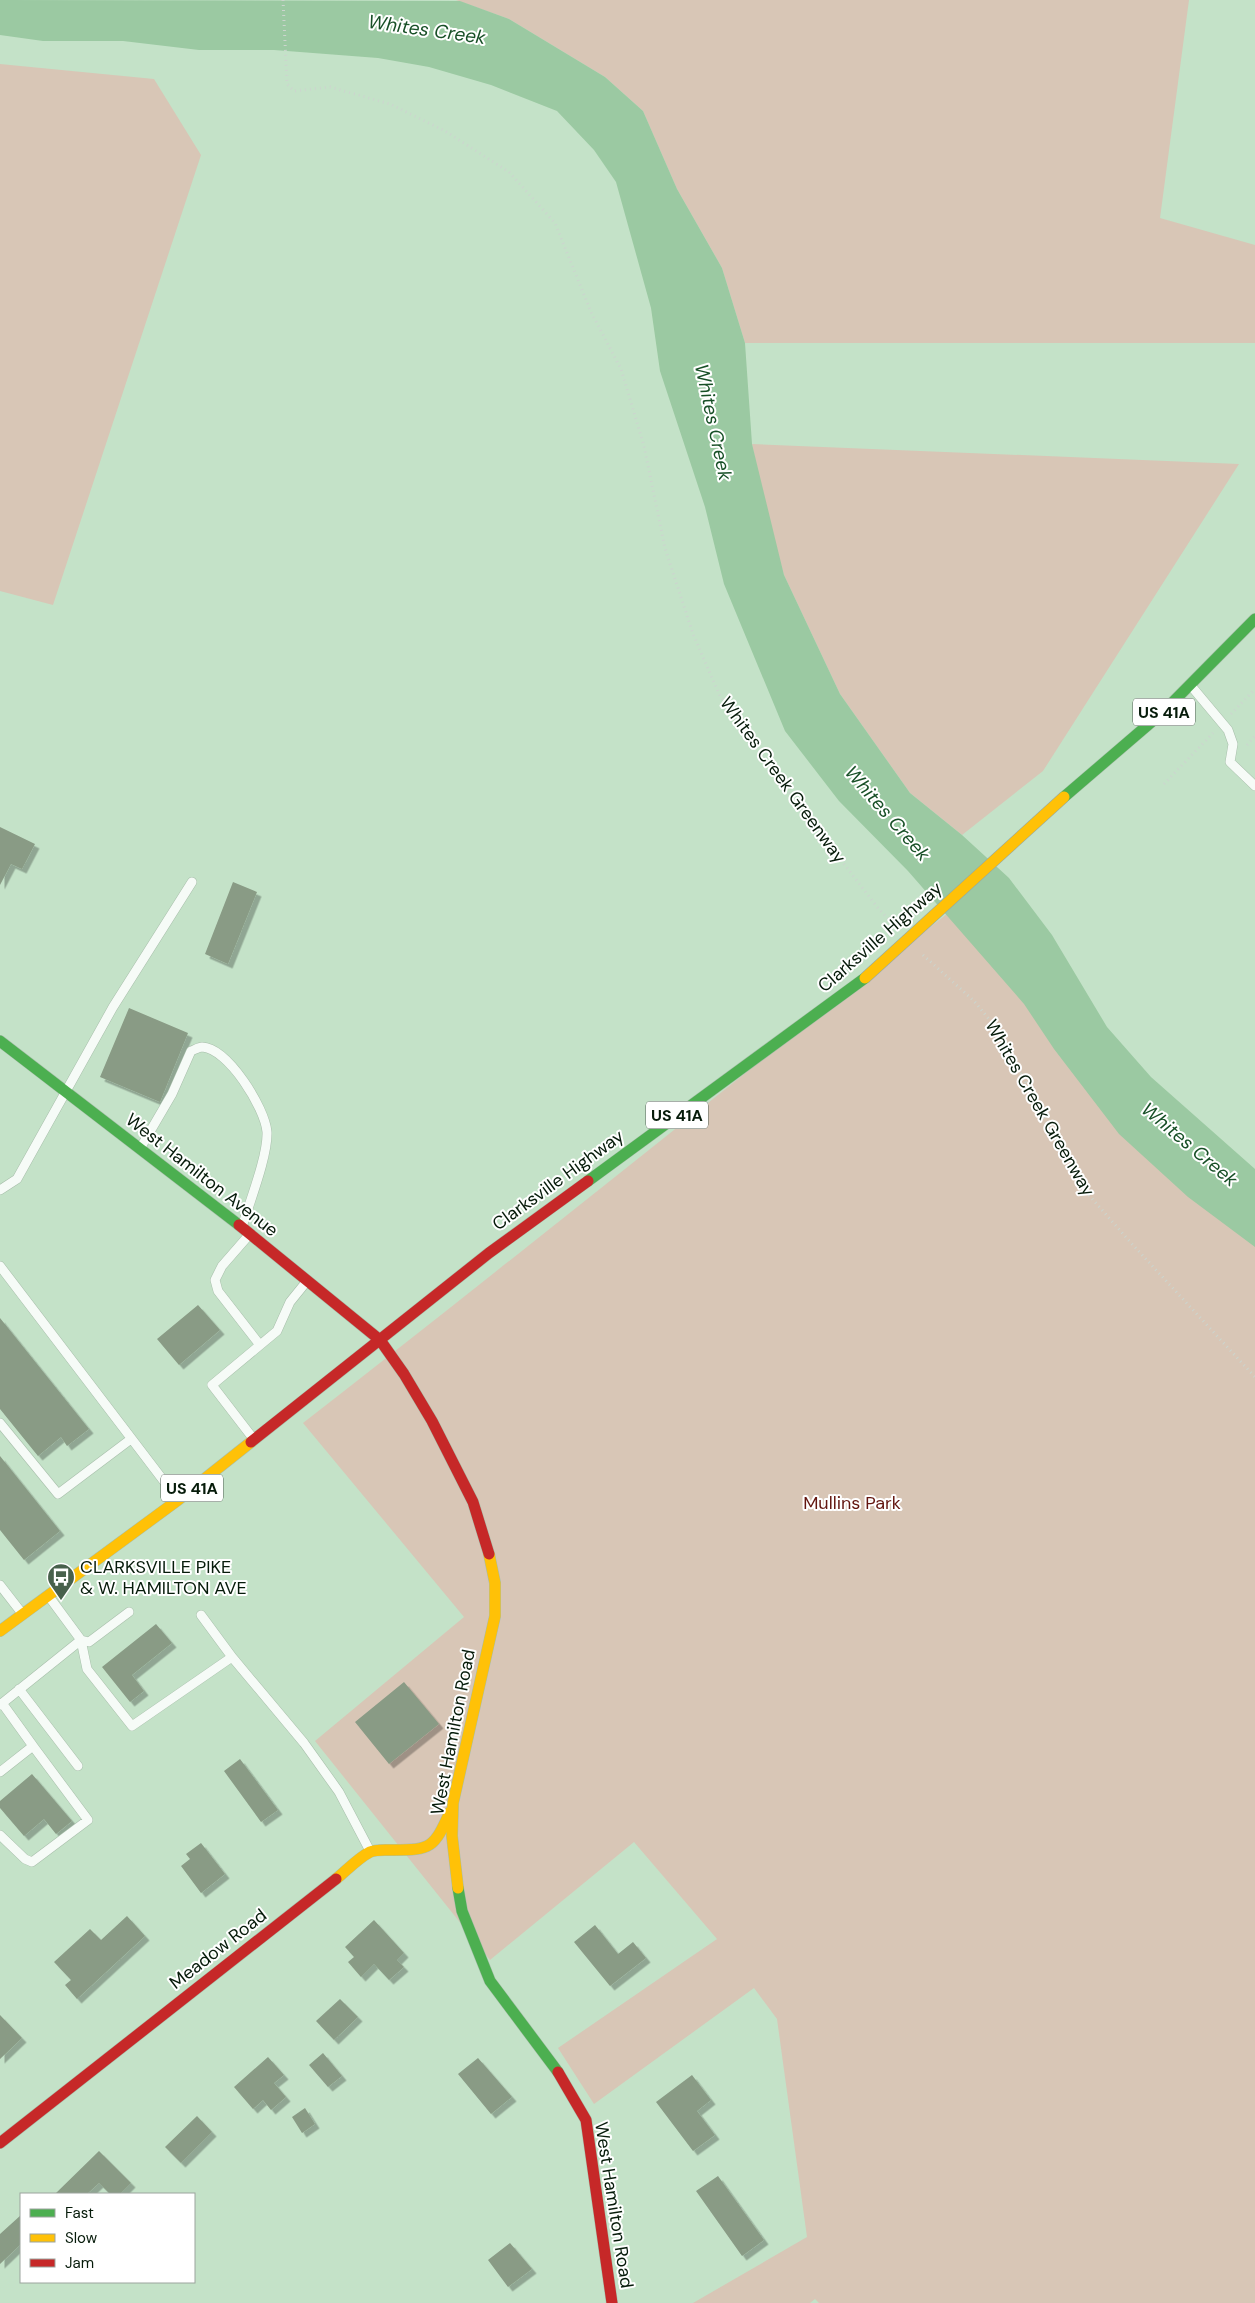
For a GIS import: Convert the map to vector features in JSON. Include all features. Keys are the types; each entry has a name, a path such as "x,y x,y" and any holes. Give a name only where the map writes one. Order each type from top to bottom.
{"street":[{"name":"Clarksville Highway","path":"0,1631 178,1500 489,1253 865,978 1064,797 1126,746 1192,687 1255,620"},
{"name":"West Hamilton Avenue","path":"0,1041 246,1231 380,1340"},
{"name":"West Hamilton Road","path":"380,1340 404,1374 432,1421 473,1502 487,1545 495,1583 495,1616 453,1803 452,1836 462,1910 490,1981 550,2059 586,2120 612,2303"},
{"path":"370,1852 386,1848 415,1852 426,1848 439,1836 453,1803"},
{"name":"Meadow Road","path":"0,2143 370,1852"}],"lane":[{"path":"1192,687 1232,737 1230,762 1255,786"},
{"path":"0,1190 16,1179 113,1007 192,882"},
{"path":"140,1148 172,1094 191,1051 202,1047 217,1053 237,1072 260,1111 267,1131 246,1231 222,1266 215,1280 218,1291 260,1345"},
{"path":"0,1266 178,1500"},
{"path":"254,1440 212,1385 277,1330 290,1302 308,1280"},
{"path":"0,1423 58,1494 131,1438"},
{"path":"0,1585 22,1615"},
{"path":"48,1596 81,1640 87,1669 132,1726 232,1657"},
{"path":"81,1640 89,1642 129,1612"},
{"path":"201,1615 232,1657 304,1743 340,1792 370,1852"},
{"path":"0,1835 25,1859 32,1862 88,1820 1,1704 81,1640"},
{"path":"19,1689 78,1766"},
{"path":"1,1768 33,1746"}],"path":[{"name":"Whites Creek Greenway","path":"283,0 287,84 294,91 330,87 390,104 445,132 509,172 555,223 590,312 621,369 644,446 665,548 693,634 719,694 767,764 878,908 896,928"},
{"path":"1164,784 1255,689"},
{"name":"Whites Creek Greenway","path":"918,951 974,1001 998,1030 1080,1185 1255,1377"}],"green space":[{"path":"456,0 1189,0 1160,218 1255,245 1255,343 745,343 722,268 677,189 643,111 605,77 509,19"},
{"path":"0,64 154,79 201,155 53,605 0,591"},
{"path":"752,444 1239,464 1043,771 962,835 910,793 840,694 784,575 768,519"},
{"name":"Mullins Park","path":"957,906 1255,1229 1255,2303 819,2303 815,2299 810,2303 693,2303 807,2237 777,2019 754,1988 594,2104 558,2048 717,1939 634,1842 490,1960 315,1741 464,1617 303,1423"}],"water":[{"name":"Whites Creek","path":"0,0 460,1 509,19 605,77 643,111 677,189 722,268 745,343 752,444 784,575 840,694 910,793 962,835 1009,878 1052,935 1107,1027 1151,1077 1255,1169 1255,1247 1188,1197 1119,1134 1054,1049 1024,1004 908,871 839,801 785,731 724,584 705,507 660,371 651,308 616,182 594,150 557,111 491,85 429,67 378,58 274,50 199,50 123,41 43,41 0,35"}],"building":[{"path":"0,827 35,844 22,869 11,864 0,885"},
{"path":"233,882 257,892 228,964 205,954"},
{"path":"129,1008 188,1033 160,1102 100,1077"},
{"path":"198,1305 220,1330 179,1365 157,1339"},
{"path":"0,1318 89,1429 67,1446 61,1437 38,1456 0,1409"},
{"path":"0,1456 60,1531 24,1560 0,1530"},
{"path":"156,1624 172,1643 132,1675 144,1691 130,1702 102,1667"},
{"path":"404,1682 439,1724 389,1764 355,1722"},
{"path":"240,1759 278,1810 261,1822 224,1771"},
{"path":"32,1774 72,1821 56,1834 44,1819 24,1836 0,1808 0,1801"},
{"path":"201,1843 225,1874 201,1893 181,1866 190,1859 186,1854"},
{"path":"127,1916 145,1936 77,1999 65,1985 71,1980 54,1962 90,1929 101,1940"},
{"path":"374,1920 404,1953 397,1960 404,1967 389,1980 374,1964 361,1977 348,1962 354,1957 345,1947"},
{"path":"595,1925 618,1954 633,1942 646,1958 610,1986 574,1942"},
{"path":"340,1999 358,2017 334,2040 316,2021"},
{"path":"0,2015 22,2038 0,2059"},
{"path":"323,2053 342,2076 328,2087 309,2065"},
{"path":"268,2057 284,2075 274,2083 286,2097 271,2110 263,2100 253,2109 234,2087"},
{"path":"478,2058 512,2097 491,2114 458,2074"},
{"path":"692,2075 711,2100 697,2111 715,2135 693,2151 656,2102"},
{"path":"305,2108 315,2124 302,2133 292,2117"},
{"path":"197,2116 212,2132 181,2163 165,2147"},
{"path":"99,2151 131,2183 121,2193 109,2193 99,2183 88,2193 56,2193"},
{"path":"718,2176 764,2240 742,2256 696,2191"},
{"path":"20,2216 20,2245 0,2264 0,2234"},
{"path":"510,2243 532,2269 508,2287 488,2260"}],"traffic: fast":[{"path":"1064,797 1163,712 1255,619"},
{"path":"588,1181 865,978"},
{"path":"0,1041 239,1225"},
{"path":"458,1888 462,1911 490,1981 558,2072"}],"traffic: slow":[{"path":"865,978 1064,797"},
{"path":"0,1631 178,1500 251,1442"},
{"path":"458,1888 452,1836 453,1803 495,1616 495,1583 489,1554"},
{"path":"336,1879 372,1851 416,1849 430,1845 440,1833 450,1812"}],"traffic: jam":[{"path":"251,1442 489,1253 588,1181"},
{"path":"239,1225 380,1340 404,1374 432,1421 473,1502 489,1554"},
{"path":"0,2143 336,1879"},
{"path":"558,2072 586,2120 612,2303"}],"place":[{"name":"CLARKSVILLE PIKE & W. HAMILTON AVE","path":"61,1601"}]}
